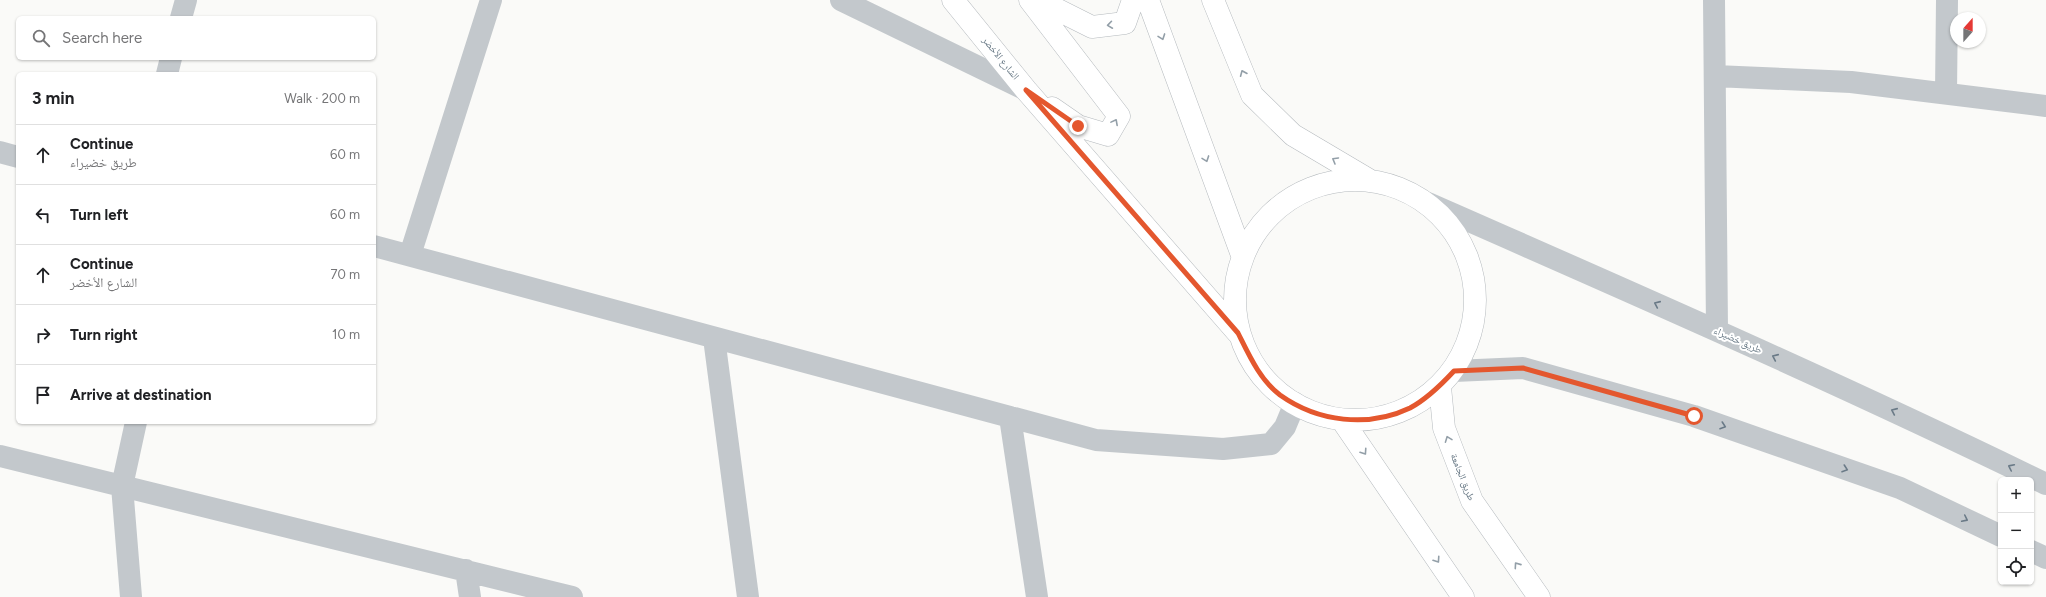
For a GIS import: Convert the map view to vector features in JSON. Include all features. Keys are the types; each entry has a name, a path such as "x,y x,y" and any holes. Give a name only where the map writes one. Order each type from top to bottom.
{"main road":[{"name":"الشارع الأخضر","path":"953,0 1026,90 1238,333"},
{"path":"1026,90 1078,126 1108,135 1119,116 1030,0"},
{"path":"1042,0 1048,5 1092,28 1125,23 1133,0"},
{"path":"1148,0 1242,255"},
{"path":"1213,0 1252,95 1293,135 1369,180 1400,188 1428,203 1454,230 1471,263 1476,300 1471,338 1454,371 1440,387 1410,408 1377,419 1342,420 1309,412 1280,395 1256,370 1238,333 1234,294 1242,255 1262,221 1292,196 1329,182 1369,180"},
{"name":"طريق الجامعة","path":"1440,387 1444,428 1472,500 1539,597"},
{"path":"1342,420 1463,597"}],"street":[{"path":"182,16 186,0"},
{"path":"410,255 491,0"},
{"path":"841,0 1026,90"},
{"path":"1714,0 1717,330"},
{"path":"1946,93 1947,0"},
{"path":"168,72 170,60"},
{"path":"1715,76 1851,82 2046,106"},
{"path":"0,152 16,156"},
{"name":"طريق خضيراء","path":"1428,203 1717,330 1927,426 2046,484"},
{"path":"376,246 1096,440 1223,448 1271,444 1285,427 1295,403"},
{"path":"714,338 748,597"},
{"path":"1454,371 1523,368 1694,416 1900,488 1998,535"},
{"path":"1010,417 1037,597"},
{"path":"132,597 122,486 136,424"},
{"path":"0,456 572,597"},
{"path":"2034,552 2046,558"},
{"path":"466,570 470,597"}],"route":[{"path":"1078,126 1026,90 1238,333 1256,370 1280,395 1309,412 1342,420 1377,419 1410,408 1440,387 1454,371 1523,368 1694,416"}]}
